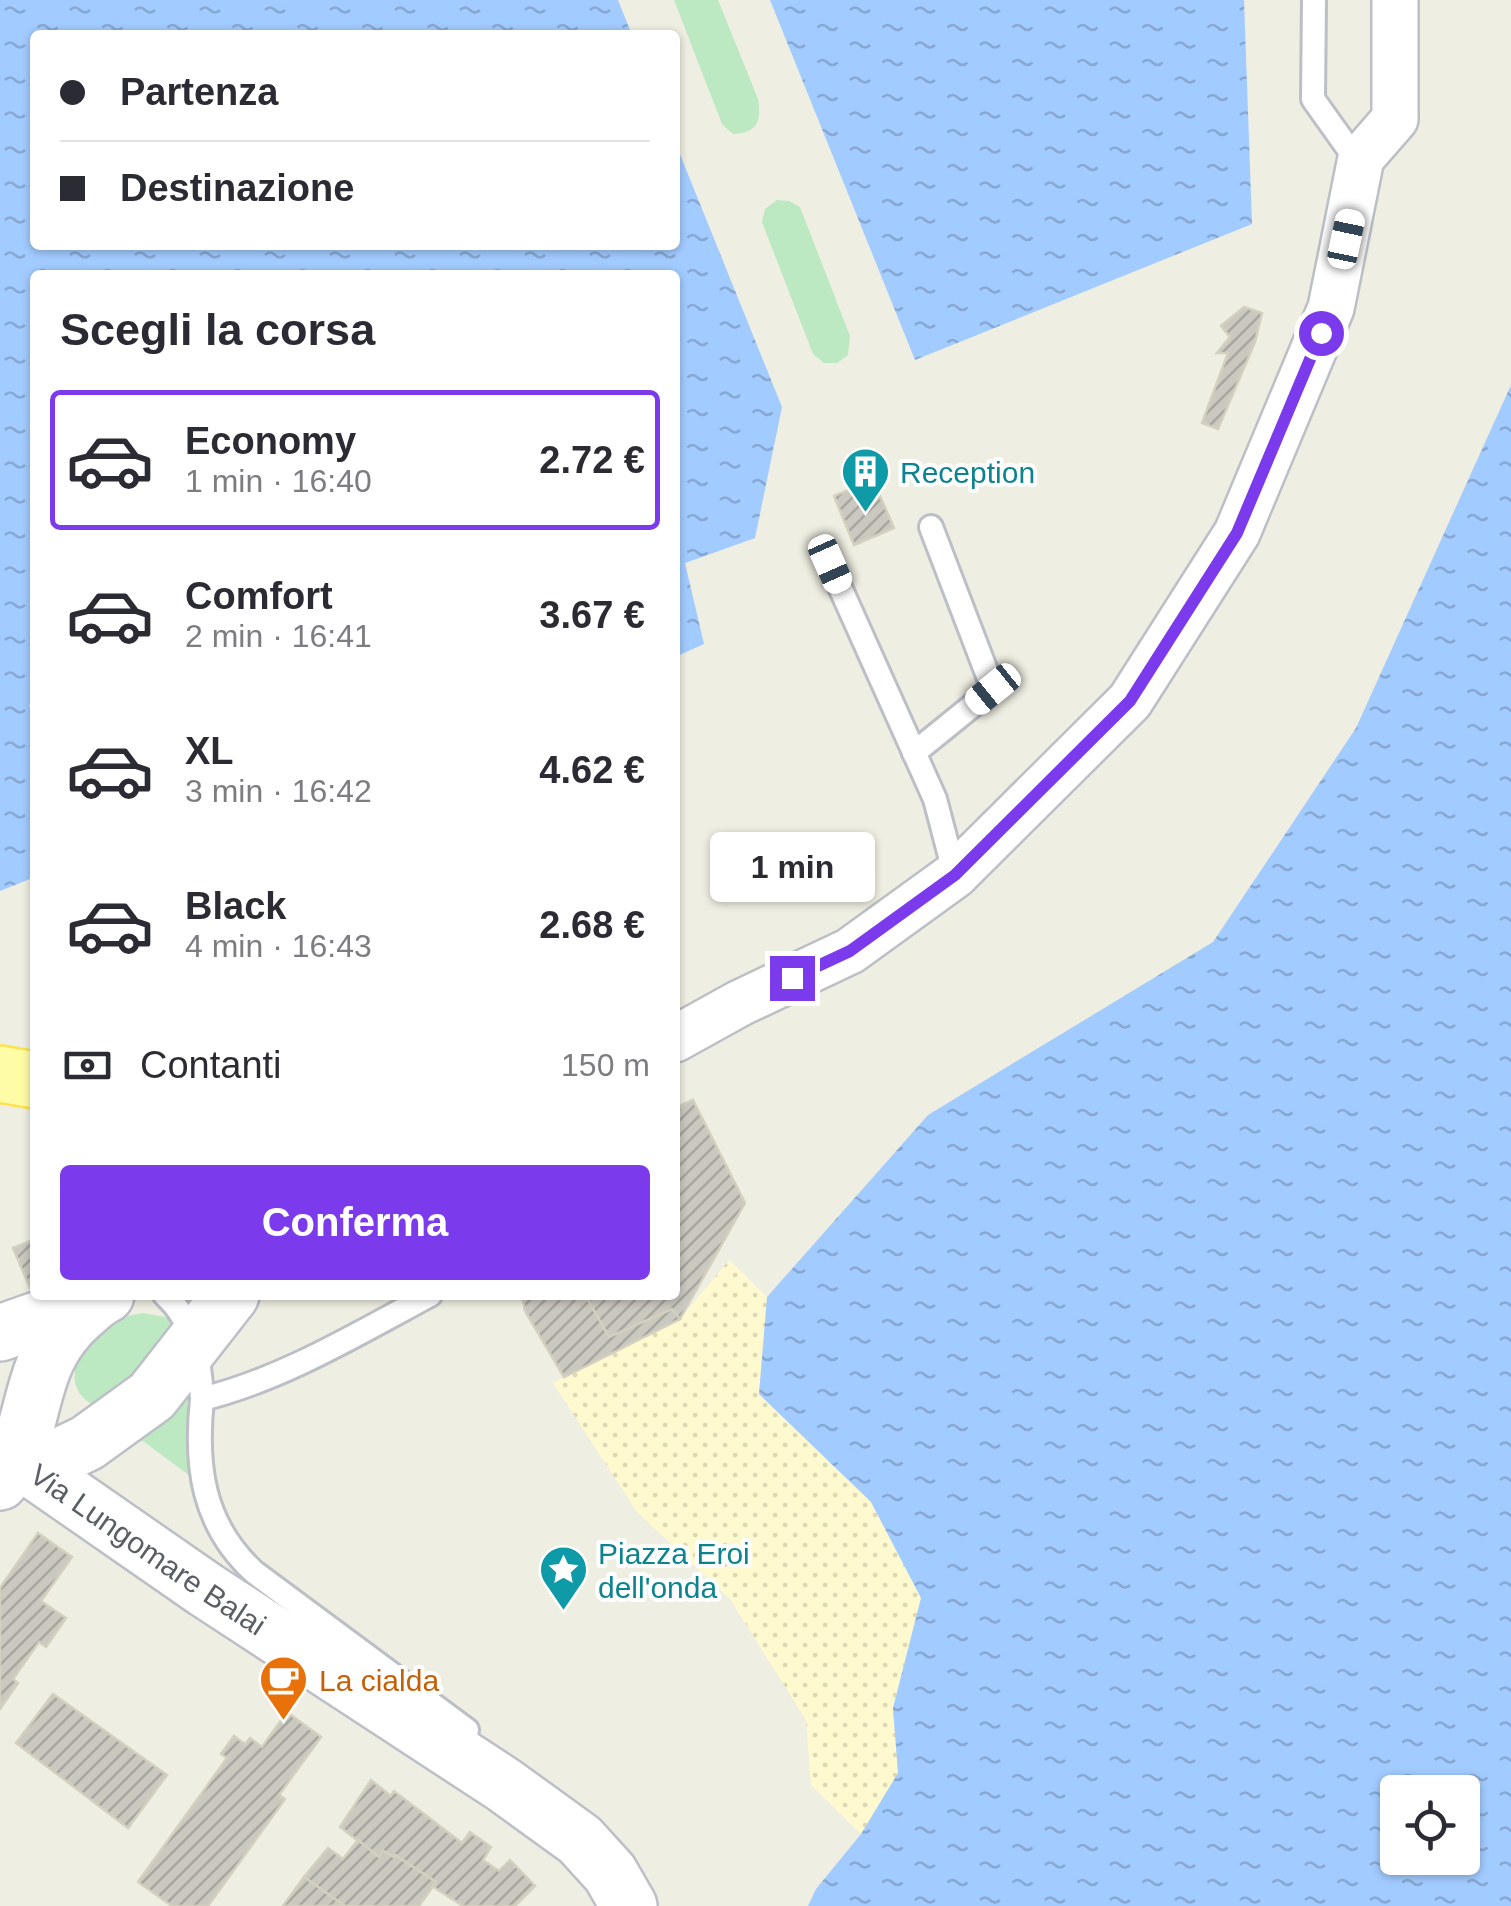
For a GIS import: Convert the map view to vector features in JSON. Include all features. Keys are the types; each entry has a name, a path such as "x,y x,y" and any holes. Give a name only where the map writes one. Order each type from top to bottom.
{"main road":[{"path":"0,1074 30,1079"}],"street":[{"path":"680,1036 850,951 955,875 1130,701 1237,533 1331,308 1362,158 1395,119 1395,0"},
{"path":"680,1011 740,1003"},
{"path":"0,1333 94,1300"},
{"path":"99,1300 64,1330 44,1358 10,1434 87,1443 152,1396 227,1300"},
{"name":"Via Lungomare Balai","path":"10,1434 206,1590 504,1785 580,1840 610,1873 629,1906"}],"lane":[{"path":"1314,0 1313,99 1350,152 1362,158"},
{"path":"914,753 993,689 931,527"},
{"path":"830,564 935,799 955,875"},
{"path":"170,1300 179,1308 194,1342 202,1399 231,1392 313,1358 421,1300"},
{"name":"Via Lungomare Balai","path":"202,1399 198,1436 202,1490 233,1553 490,1748 535,1788 580,1840"}],"green space":[{"path":"674,0 718,0 758,99 758,119 748,131 733,134 722,124"},
{"path":"777,200 800,207 850,336 848,355 837,363 824,363 813,354 762,222 765,209"},
{"path":"143,1313 165,1317 174,1325 172,1344 99,1408 84,1399 77,1387 75,1375 84,1348 106,1326"},
{"path":"188,1379 187,1425 197,1481 136,1436"}],"sand":[{"path":"729,1260 767,1297 759,1394 871,1502 921,1598 893,1708 898,1773 861,1834 811,1785 806,1720 730,1599 637,1512 553,1383 680,1319"}],"water":[{"path":"0,0 618,0 630,30 30,30 30,250 680,250 680,154 782,407 755,538 685,563 704,644 680,655 680,270 30,270 30,879 0,891"},
{"path":"770,0 1244,0 1252,224 915,360"},
{"path":"1511,385 1511,1906 808,1906 816,1889 861,1834 898,1773 893,1708 921,1598 871,1502 759,1394 767,1297 928,1115 1213,942 1356,728"}],"building":[{"path":"1244,307 1262,313 1255,342 1218,429 1202,423 1228,353 1217,353 1230,337 1221,326"},
{"name":"Reception","path":"873,480 894,528 854,545 834,496"},
{"path":"693,1100 745,1203 680,1319 609,1337 588,1300 680,1300 680,1106"},
{"path":"30,1241 30,1288 13,1248"},
{"path":"523,1300 588,1300 609,1337 672,1309 680,1319 564,1377 525,1311"},
{"path":"38,1533 72,1557 41,1601 66,1618 46,1647 39,1642 13,1679 18,1683 0,1709 0,1588"},
{"path":"53,1694 167,1775 128,1828 16,1743"},
{"path":"287,1712 321,1737 279,1795 285,1799 208,1906 172,1906 138,1882 227,1758 221,1754 234,1736 245,1744 250,1738 262,1747"},
{"path":"371,1780 391,1796 394,1791 462,1843 470,1832 491,1847 483,1860 499,1871 510,1860 535,1886 515,1906 463,1906 395,1855 383,1851 379,1857 340,1827"},
{"path":"358,1840 379,1857 383,1851 395,1855 436,1882 419,1906 345,1906 304,1877 328,1848 343,1859"},
{"path":"304,1877 345,1906 283,1906"}],"place":[{"name":"Reception","path":"865,514"},
{"name":"Piazza Eroi dell'onda","path":"563,1612"},
{"name":"La cialda","path":"284,1722"}],"route":[{"path":"792,978 850,951 955,875 1130,701 1237,533 1321,333"}]}
